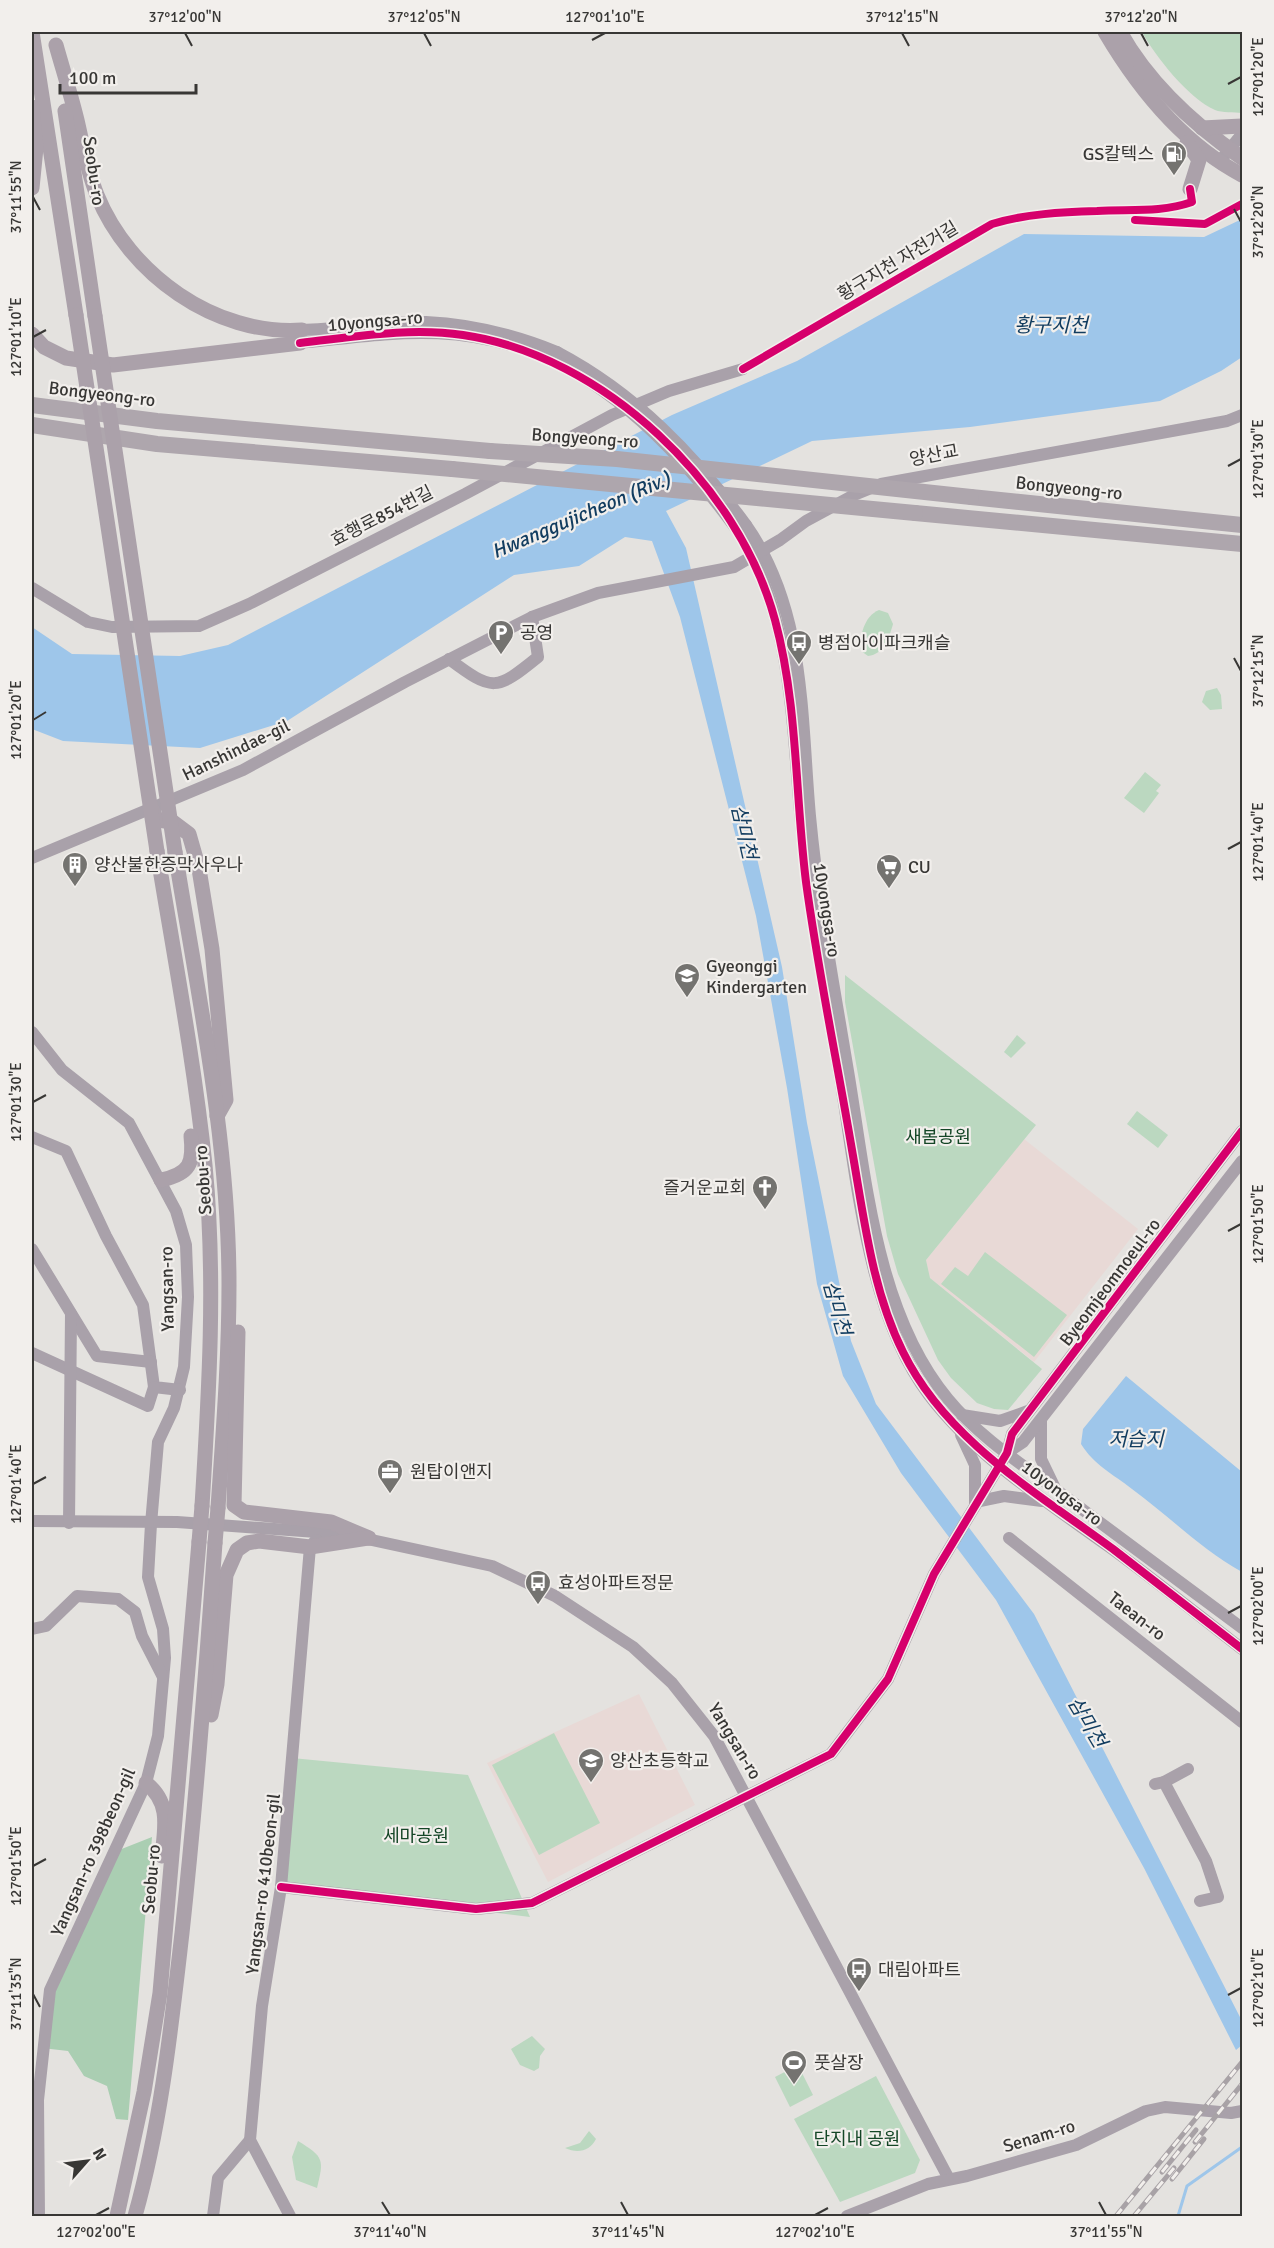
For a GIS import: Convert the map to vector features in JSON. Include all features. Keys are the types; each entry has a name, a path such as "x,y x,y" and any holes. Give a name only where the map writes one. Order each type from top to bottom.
{"highway":[{"name":"Bongyeong-ro","path":"32,405 158,421 490,451 617,459 1242,525"},
{"path":"32,425 157,444 452,469 1215,541 1242,546"}],"main road":[{"name":"Seobu-ro","path":"32,32 204,1156 210,1240 210,1339 202,1506 168,1918 160,1993 144,2092 117,2217"},
{"path":"1105,32 1118,54 1161,109 1179,128 1233,155"},
{"path":"1120,32 1152,78 1233,155 1242,175"},
{"name":"Seobu-ro","path":"55,38 175,852 217,1116 228,1256 226,1383 196,1795 174,2000 147,2175 135,2217"},
{"path":"55,38 95,189 107,216 133,253 175,292 210,312 251,326 301,337"},
{"path":"32,107 36,148 32,188"},
{"path":"1161,109 1171,111 1191,129 1199,125 1242,126"},
{"path":"1179,128 1180,135 1199,160 1190,189"},
{"path":"32,334 44,347 66,358 113,365 301,337"},
{"path":"153,808 157,820 173,822 189,834 199,869 212,949 226,1100 217,1116"},
{"path":"161,1180 182,1174 189,1166 193,1153 180,995"},
{"path":"228,1256 238,1301 234,1504 244,1512 331,1522 369,1538"},
{"path":"196,1795 217,1684 226,1575 237,1550 247,1543 259,1541 310,1547 369,1538"},
{"path":"146,1783 159,1796 166,1814 160,1885 168,1918"},
{"path":"144,2217 147,2175"}],"street":[{"path":"1233,155 1242,135"},
{"name":"10yongsa-ro","path":"301,337 406,323 441,323 502,333 554,355 605,380 645,410 685,450 742,528 783,595 794,640 816,881 880,1251 916,1352 961,1422 1000,1465 1242,1649"},
{"name":"효행로854번길","path":"32,588 88,622 112,627 200,626 259,599 455,500 612,415 669,391 743,369"},
{"name":"양산교","path":"652,582 723,570 758,554 806,521 854,495 881,484 1227,421 1242,415"},
{"name":"10yongsa-ro","path":"758,554 780,639 787,680 806,882 873,1263 901,1349 928,1395 961,1422 1007,1453 1242,1628"},
{"name":"Hanshindae-gil","path":"32,858 243,770 532,617 598,593 652,582"},
{"path":"769,600 775,593 783,595"},
{"path":"449,659 472,678 494,683 507,682 538,657 532,617"},
{"name":"Yangsan-ro","path":"32,1032 62,1070 129,1123 176,1211 186,1245 188,1297 184,1367 174,1408 158,1442 151,1524"},
{"name":"Byeomjeomnoeul-ro","path":"1007,1453 1012,1434 1242,1131"},
{"path":"32,1137 66,1151 106,1236 143,1305 154,1387 148,1406 71,1373 32,1353"},
{"name":"Byeomjeomnoeul-ro","path":"1007,1453 1023,1442 1042,1419 1242,1161"},
{"path":"1215,1167 1222,1166 1228,1171 1229,1178"},
{"path":"32,1249 97,1356 151,1362"},
{"path":"69,1523 71,1314"},
{"path":"154,1387 180,1390"},
{"path":"975,1502 975,1465 961,1422 1000,1421 1031,1410 1036,1419 1042,1419 1041,1459 1056,1490"},
{"path":"281,1887 476,1909 532,1904 831,1754 888,1679 934,1574 975,1502 1007,1453"},
{"path":"975,1502 1004,1496 1048,1502"},
{"name":"Yangsan-ro","path":"32,1521 151,1524 177,1522 344,1534 369,1538 492,1566 555,1596 594,1619 633,1647 694,1709 714,1736 950,2179"},
{"name":"Yangsan-ro 398beon-gil","path":"39,2217 38,2100 50,1990 146,1783 158,1736 163,1678 163,1629 148,1577 151,1524"},
{"path":"310,1547 327,1533"},
{"name":"Taean-ro","path":"1009,1538 1242,1722"},
{"name":"Yangsan-ro 410beon-gil","path":"250,2140 262,2006 281,1887 310,1547"},
{"path":"32,1629 46,1626 77,1596 118,1599 135,1612 142,1636 163,1678"},
{"path":"1188,1769 1160,1783 1206,1861 1218,1897 1200,1901"},
{"name":"Senam-ro","path":"847,2217 899,2194 1076,2145 1146,2111 1165,2107 1231,2113 1242,2111"},
{"path":"213,2217 218,2178 250,2140 290,2217"}],"shaded area":[{"path":"1024,1139 1138,1229 1034,1362 930,1278 926,1260"},
{"name":"양산초등학교","path":"639,1694 695,1805 548,1882 487,1763"}],"green space":[{"path":"1142,32 1242,32 1242,113 1215,110 1194,97 1155,53"},
{"path":"879,610 888,613 893,624 888,640 882,649 868,656 861,651 862,633 866,622"},
{"path":"1217,688 1221,695 1222,709 1210,710 1202,702 1206,691"},
{"path":"1145,772 1161,785 1156,791 1159,793 1144,813 1124,798"},
{"name":"새봄공원","path":"845,975 1036,1125 926,1260 930,1278 1042,1369 1008,1410 994,1409 977,1403 951,1378 938,1360 898,1274 887,1236 845,1002"},
{"path":"1017,1035 1026,1043 1011,1058 1004,1052"},
{"path":"1137,1111 1168,1135 1158,1148 1127,1124"},
{"path":"985,1252 1067,1315 1034,1357 941,1284 955,1267 968,1276"},
{"path":"554,1733 600,1823 539,1855 492,1765"},
{"name":"세마공원","path":"292,1758 468,1775 530,1917 281,1887"},
{"path":"152,1837 128,2120 116,2119 107,2086 84,2076 68,2051 42,2048 50,1990 114,1852"},
{"path":"532,2036 545,2049 540,2056 539,2068 534,2071 520,2065 511,2049"},
{"name":"풋살장","path":"798,2065 813,2095 790,2107 775,2077"},
{"name":"단지내 공원","path":"876,2076 920,2160 915,2173 840,2202 794,2119"},
{"path":"589,2131 596,2139 587,2149 579,2151 565,2148 580,2143"},
{"path":"298,2141 313,2151 320,2160 321,2171 317,2188 296,2180 292,2157"}],"water":[{"name":"황구지천","path":"1242,219 1242,357 1221,371 1160,401 970,427 812,441 666,511 686,548 782,967 807,1123 851,1341 876,1404 1034,1614 1242,2021 1242,2045 1236,2050 1144,1868 996,1600 901,1473 843,1376 817,1284 787,1088 756,916 680,617 652,541 625,537 579,566 514,575 287,721 200,748 63,741 32,729 32,627 72,654 180,656 228,645 672,415 797,361 1024,234 1204,237"},
{"name":"저습지","path":"1126,1376 1242,1472 1242,1572 1213,1553 1146,1499 1104,1469 1081,1444 1083,1429"}],"waterway":[{"name":"삼미천","path":"1178,2216 1187,2186 1242,2147"}],"railway":[{"path":"1116,2216 1242,2062"},
{"path":"1195,2142 1242,2084"},
{"path":"1162,2172 1196,2130"},
{"path":"1172,2179 1204,2139"},
{"path":"1134,2216 1174,2168"}],"cycle path":[{"name":"황구지천 자전거길","path":"743,369 992,224 1044,214 1168,208 1192,202 1190,189"},
{"path":"1135,220 1205,224 1242,204"},
{"path":"300,343 422,332 463,335 515,347 566,369 614,398 658,434 697,476 731,521 757,570 775,620 782,652 792,717 802,849 811,915 870,1253 892,1328 921,1383 943,1412 968,1438 1024,1485 1113,1549 1242,1649"},
{"path":"281,1887 476,1909 532,1903 831,1754 888,1679 934,1574 1007,1453 1012,1434 1242,1131"}],"place":[{"name":"GS칼텍스","path":"1174,177"},
{"name":"공영","path":"501,656"},
{"name":"병점아이파크캐슬","path":"799,666"},
{"name":"양산불한증막사우나","path":"75,888"},
{"name":"CU","path":"889,890"},
{"name":"Gyeonggi Kindergarten","path":"687,999"},
{"name":"즐거운교회","path":"765,1211"},
{"name":"원탑이앤지","path":"390,1495"},
{"name":"효성아파트정문","path":"538,1606"},
{"name":"양산초등학교","path":"591,1784"},
{"name":"대림아파트","path":"859,1993"},
{"name":"풋살장","path":"794,2086"}],"water label":[{"name":"Hwanggujicheon (Riv.)","path":"581,515"}]}
